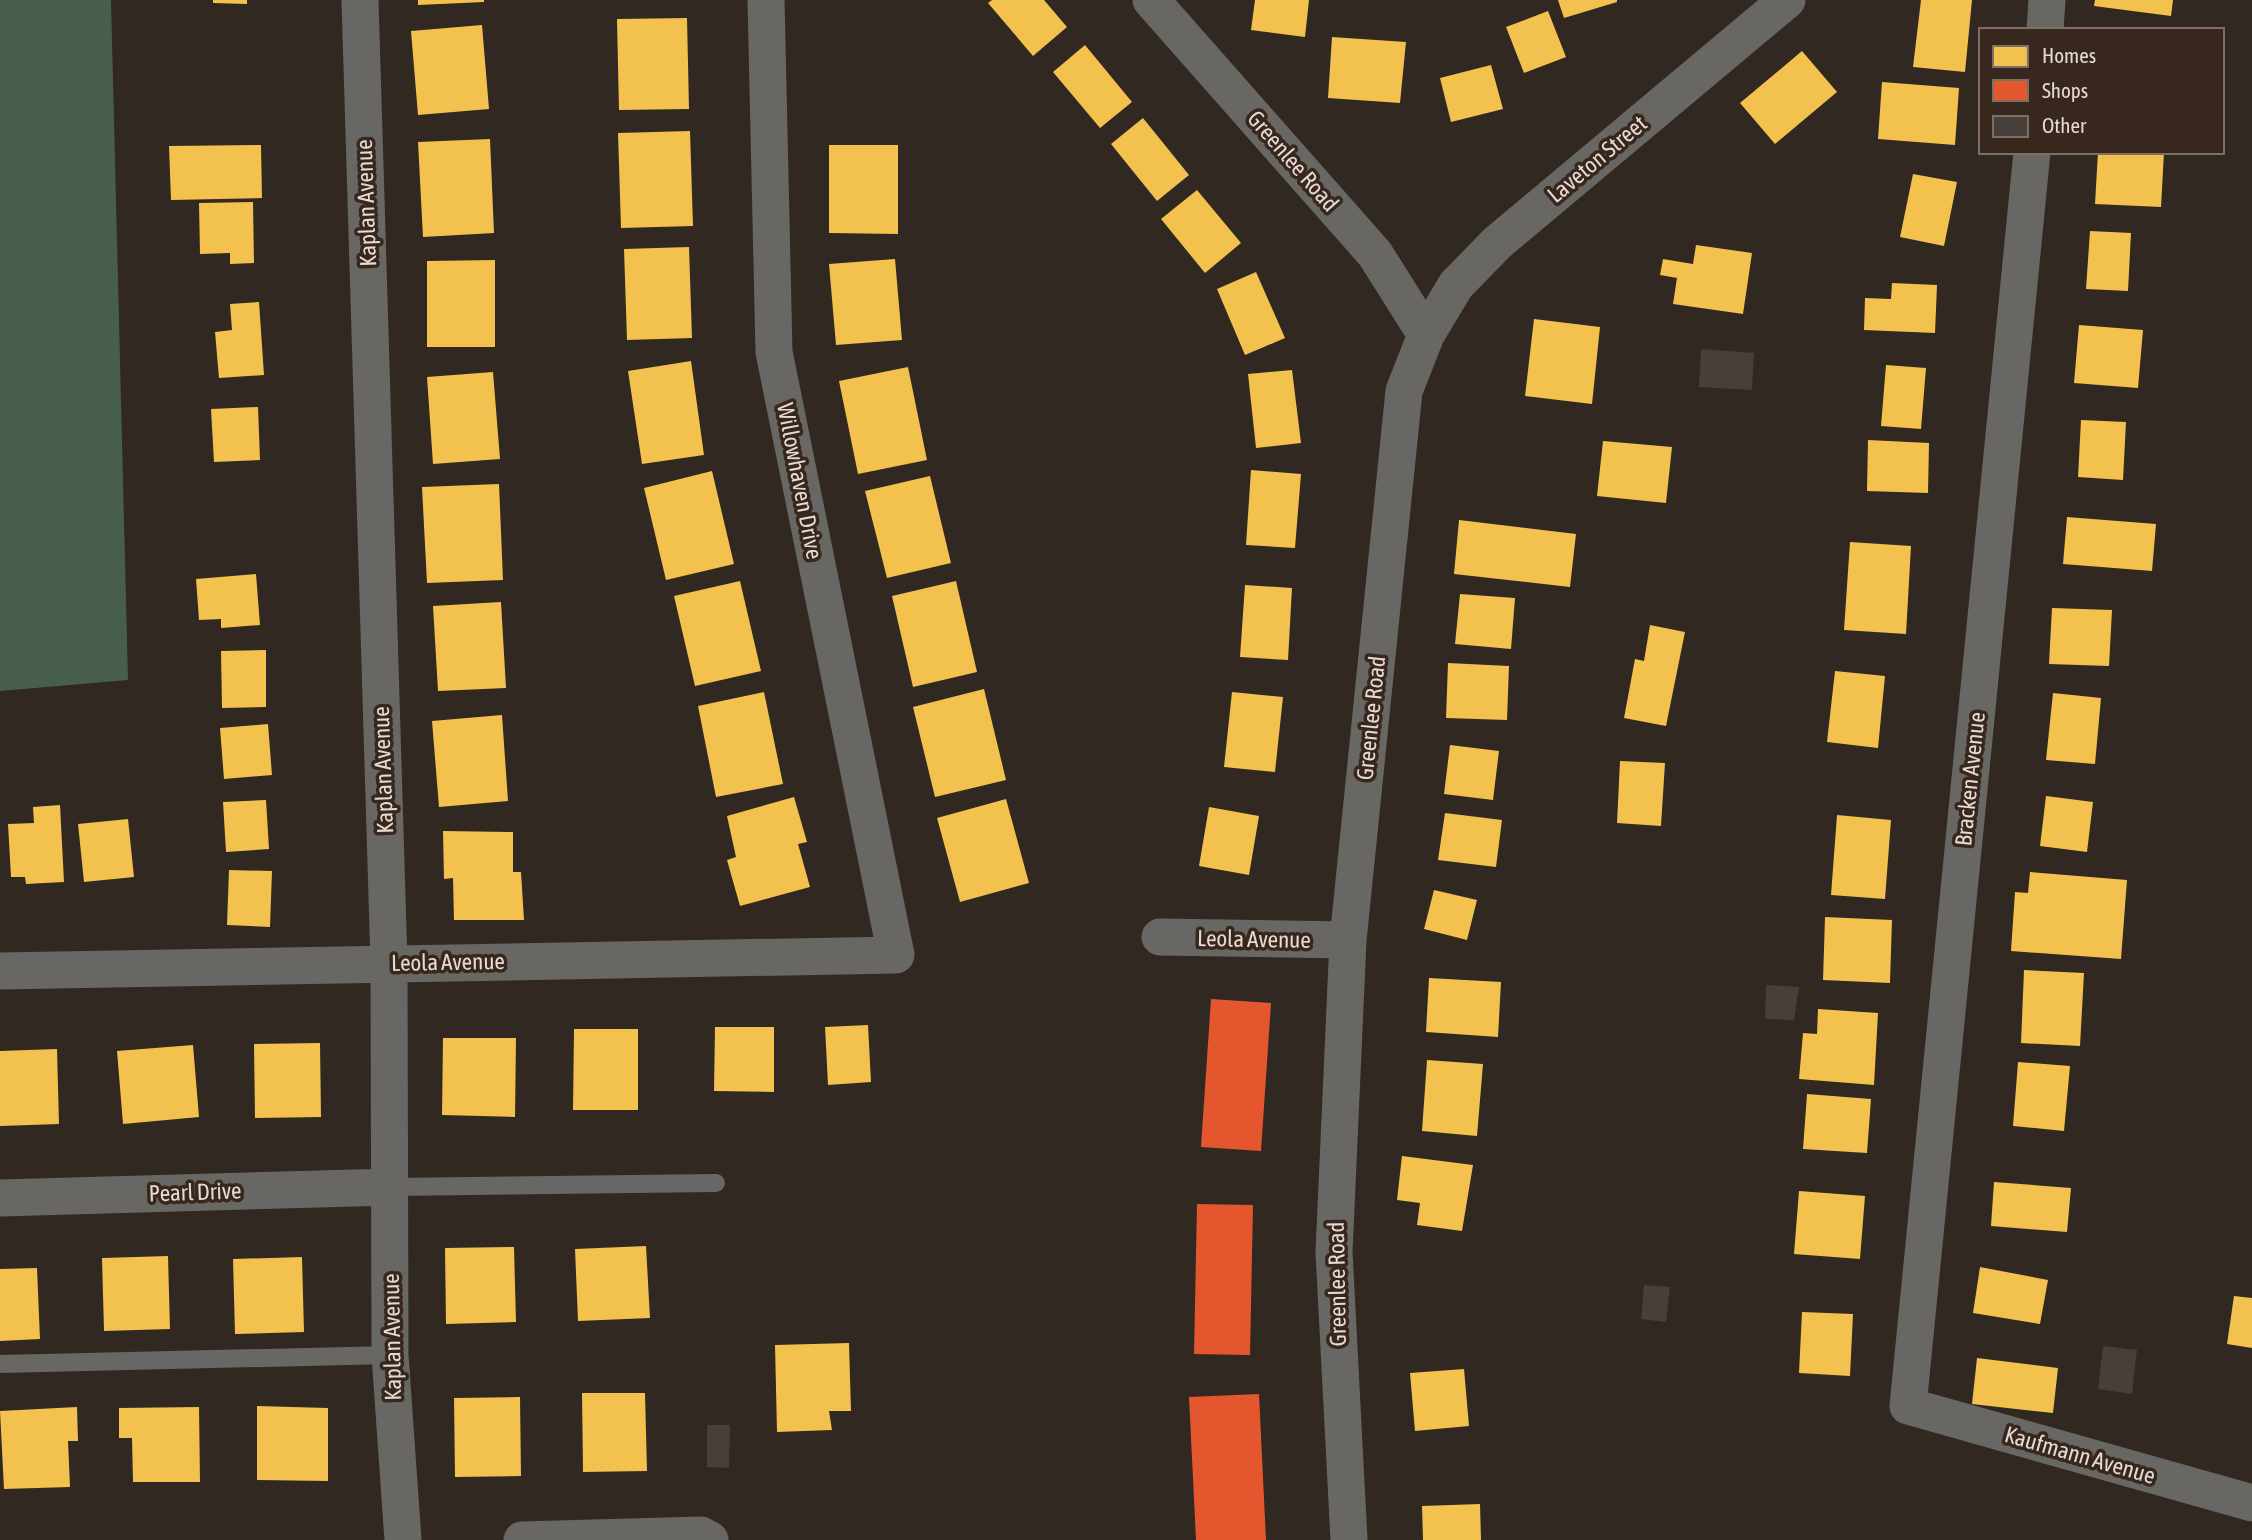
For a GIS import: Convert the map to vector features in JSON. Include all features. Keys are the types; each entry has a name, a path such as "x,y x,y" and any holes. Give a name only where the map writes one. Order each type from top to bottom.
{"street":[{"name":"Kaplan Avenue","path":"360,0 389,963 390,1355 403,1540"},
{"name":"Willowhaven Drive","path":"766,0 774,352 896,955"},
{"name":"Greenlee Road","path":"1151,0 1375,254 1426,335 1404,391 1348,940 1334,1252 1349,1540"},
{"name":"Laveton Street","path":"1426,335 1456,285 1497,243 1787,0"},
{"path":"2045,28 2048,0"},
{"name":"Bracken Avenue","path":"1908,1406 2032,154"},
{"name":"Leola Avenue","path":"1160,937 1348,940"},
{"name":"Leola Avenue","path":"0,971 896,955"},
{"name":"Pearl Drive","path":"0,1198 391,1187"},
{"name":"Kaufmann Avenue","path":"1908,1406 2252,1503"},
{"path":"522,1540 701,1535 710,1540"}],"lane":[{"path":"391,1187 716,1183"},
{"path":"0,1364 390,1355"}],"green space":[{"path":"0,0 111,0 128,680 0,691"}],"building: Homes":[{"path":"213,0 247,0 247,4 213,3"},
{"path":"418,0 484,0 484,2 418,5"},
{"path":"992,0 1044,0 1067,27 1033,56 988,3"},
{"path":"1255,0 1309,0 1305,37 1251,30"},
{"path":"1558,0 1617,0 1617,2 1564,18"},
{"path":"1921,0 1972,0 1965,72 1913,67"},
{"path":"2095,0 2173,0 2171,16 2094,6"},
{"path":"1548,11 1566,57 1524,73 1506,27"},
{"path":"687,18 689,109 619,110 617,19"},
{"path":"482,25 489,109 418,115 411,31"},
{"path":"1332,37 1406,42 1400,103 1328,98"},
{"path":"1085,45 1132,102 1100,128 1053,72"},
{"path":"1802,51 1837,92 1775,144 1740,103"},
{"path":"1491,65 1503,109 1451,122 1440,78"},
{"path":"1882,82 1959,88 1955,145 1878,139"},
{"path":"1143,118 1189,175 1157,201 1111,144"},
{"path":"690,131 693,226 621,228 618,133"},
{"path":"490,139 494,233 423,237 418,142"},
{"path":"261,145 262,198 171,200 169,146"},
{"path":"829,145 898,145 898,234 829,233"},
{"path":"2098,154 2164,154 2161,207 2095,204"},
{"path":"1913,174 1957,182 1944,246 1900,237"},
{"path":"1197,190 1241,243 1205,273 1161,219"},
{"path":"253,202 254,263 230,264 230,253 200,254 199,203"},
{"path":"2090,231 2131,233 2128,291 2086,289"},
{"path":"1696,245 1752,253 1743,314 1673,304 1677,278 1660,275 1663,259 1693,264"},
{"path":"689,247 692,338 627,340 624,249"},
{"path":"895,259 902,340 836,345 829,264"},
{"path":"495,260 495,347 427,347 427,261"},
{"path":"1256,272 1285,338 1245,355 1217,289"},
{"path":"1892,283 1937,285 1935,333 1864,330 1865,298 1891,299"},
{"path":"259,302 264,375 219,378 215,332 232,330 230,304"},
{"path":"1534,319 1600,327 1592,404 1525,396"},
{"path":"2079,325 2143,330 2138,388 2074,383"},
{"path":"691,361 704,455 642,464 628,371"},
{"path":"1886,365 1926,368 1921,429 1881,426"},
{"path":"908,367 927,460 858,474 839,381"},
{"path":"1292,370 1301,443 1256,448 1248,374"},
{"path":"493,372 500,459 433,464 427,377"},
{"path":"258,407 260,460 214,462 211,409"},
{"path":"2081,420 2126,422 2123,480 2078,477"},
{"path":"1868,440 1929,443 1928,493 1867,491"},
{"path":"1603,441 1672,447 1666,503 1597,496"},
{"path":"1251,470 1301,474 1295,548 1246,545"},
{"path":"712,471 734,564 666,580 644,488"},
{"path":"930,476 951,563 887,578 865,491"},
{"path":"499,484 503,580 427,583 422,487"},
{"path":"2067,517 2156,524 2152,571 2063,564"},
{"path":"1459,520 1576,534 1570,587 1454,574"},
{"path":"1850,542 1911,546 1906,634 1844,630"},
{"path":"256,574 260,625 221,628 221,619 199,620 196,579"},
{"path":"740,581 761,671 695,686 674,596"},
{"path":"956,581 977,672 913,687 892,596"},
{"path":"1245,585 1292,588 1288,660 1240,657"},
{"path":"1460,594 1515,598 1511,649 1455,644"},
{"path":"501,602 506,688 438,691 433,606"},
{"path":"2052,608 2112,610 2109,666 2049,664"},
{"path":"1650,625 1685,632 1666,726 1624,718 1635,659 1644,661"},
{"path":"266,650 266,707 222,708 221,651"},
{"path":"1448,663 1509,666 1507,720 1446,718"},
{"path":"1835,671 1885,676 1878,748 1827,742"},
{"path":"984,689 1006,780 935,797 913,707"},
{"path":"764,692 783,784 716,797 698,706"},
{"path":"1232,692 1283,697 1275,772 1224,767"},
{"path":"2053,693 2101,698 2095,764 2046,760"},
{"path":"502,715 508,801 439,807 432,721"},
{"path":"268,724 272,775 224,779 220,728"},
{"path":"1450,745 1499,751 1493,800 1444,794"},
{"path":"1620,761 1665,763 1661,826 1617,823"},
{"path":"2046,796 2093,802 2087,852 2040,846"},
{"path":"794,797 807,842 798,844 810,887 740,906 727,860 736,857 727,816"},
{"path":"1006,799 1029,883 960,902 937,818"},
{"path":"266,800 269,849 226,852 223,802"},
{"path":"60,805 64,882 26,884 25,877 11,877 8,824 34,823 33,807"},
{"path":"1209,807 1259,816 1249,875 1199,866"},
{"path":"1445,813 1502,820 1496,867 1438,860"},
{"path":"1837,815 1891,820 1885,899 1831,895"},
{"path":"128,819 134,877 84,882 78,824"},
{"path":"443,831 513,832 513,872 521,872 524,920 454,920 453,878 444,879"},
{"path":"229,870 272,871 270,927 227,925"},
{"path":"2030,872 2127,880 2121,959 2011,951 2015,892 2028,893"},
{"path":"1434,890 1477,900 1467,940 1424,929"},
{"path":"1825,917 1892,920 1890,983 1823,980"},
{"path":"2024,970 2084,973 2080,1046 2021,1043"},
{"path":"1429,978 1501,982 1498,1037 1426,1032"},
{"path":"1818,1009 1878,1013 1874,1085 1799,1079 1803,1033 1817,1034"},
{"path":"868,1025 871,1082 828,1085 825,1027"},
{"path":"715,1027 774,1027 774,1092 714,1091"},
{"path":"574,1029 638,1029 638,1110 573,1110"},
{"path":"443,1038 516,1038 515,1117 442,1115"},
{"path":"320,1043 321,1117 255,1118 254,1044"},
{"path":"193,1045 199,1117 123,1124 117,1051"},
{"path":"57,1049 59,1124 0,1126 0,1051"},
{"path":"1427,1060 1483,1064 1477,1136 1422,1131"},
{"path":"2018,1062 2070,1066 2064,1131 2013,1126"},
{"path":"1807,1094 1871,1099 1867,1153 1803,1149"},
{"path":"1402,1156 1473,1165 1462,1231 1417,1225 1420,1203 1397,1200"},
{"path":"1994,1182 2071,1188 2067,1232 1991,1226"},
{"path":"1799,1191 1865,1196 1860,1259 1794,1254"},
{"path":"646,1246 650,1318 578,1321 575,1249"},
{"path":"514,1247 516,1322 446,1324 445,1248"},
{"path":"168,1256 170,1329 104,1331 102,1258"},
{"path":"302,1257 304,1332 235,1334 233,1259"},
{"path":"1980,1267 2048,1280 2040,1324 1973,1313"},
{"path":"37,1268 40,1339 0,1341 0,1269"},
{"path":"2234,1296 2252,1298 2252,1348 2227,1344"},
{"path":"1802,1312 1853,1314 1850,1376 1799,1373"},
{"path":"849,1343 851,1411 829,1411 832,1430 777,1432 775,1345"},
{"path":"1977,1358 2058,1368 2053,1413 1972,1404"},
{"path":"1464,1369 1469,1426 1415,1431 1410,1373"},
{"path":"582,1393 645,1393 647,1471 583,1472"},
{"path":"520,1397 521,1476 455,1477 454,1398"},
{"path":"257,1406 328,1408 328,1481 257,1480"},
{"path":"77,1407 78,1441 68,1441 70,1487 4,1489 0,1411"},
{"path":"199,1407 200,1482 133,1482 132,1438 119,1438 119,1408"},
{"path":"1480,1504 1481,1540 1423,1540 1422,1506"}],"building: Shops":[{"path":"1211,999 1271,1003 1261,1151 1201,1147"},
{"path":"1197,1204 1253,1205 1250,1355 1194,1354"},
{"path":"1259,1394 1266,1540 1196,1540 1189,1397"}],"building: Other":[{"path":"1701,349 1754,353 1752,390 1699,387"},
{"path":"1766,985 1799,987 1794,1020 1765,1019"},
{"path":"1644,1285 1670,1287 1666,1322 1641,1319"},
{"path":"2103,1346 2137,1350 2132,1394 2098,1389"},
{"path":"707,1425 730,1425 729,1468 707,1467"}]}
